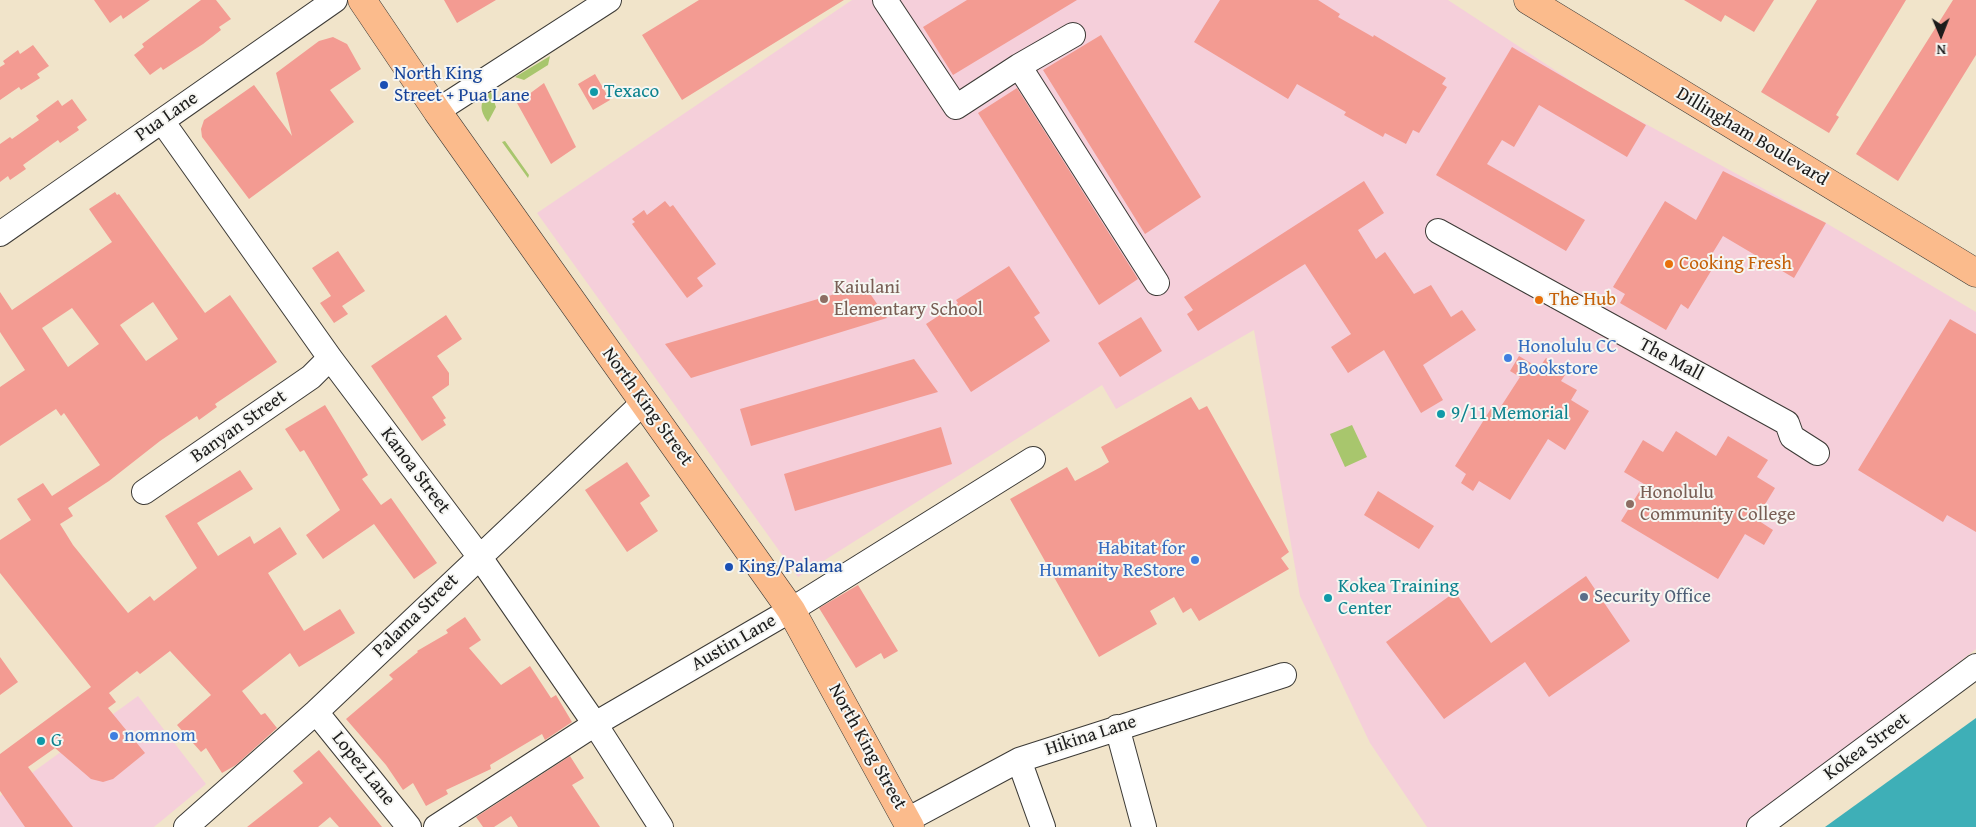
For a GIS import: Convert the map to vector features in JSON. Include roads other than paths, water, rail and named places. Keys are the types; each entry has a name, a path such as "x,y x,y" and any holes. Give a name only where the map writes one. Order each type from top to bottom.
{"main road":[{"name":"North King Street","path":"362,0 437,111 791,610 909,823"},
{"name":"Dillingham Boulevard","path":"1528,0 1976,273"}],"street":[{"name":"Pua Lane","path":"0,234 335,0"},
{"path":"437,111 610,0"},
{"path":"885,0 956,107 1019,66 1073,35"},
{"path":"1019,66 1157,283"},
{"name":"Kanoa Street","path":"162,121 330,358 479,556 595,724 661,827"},
{"name":"The Mall","path":"1438,231 1787,423 1792,437 1817,453"},
{"name":"Banyan Street","path":"144,492 311,377 330,358"},
{"name":"Palama Street","path":"186,827 316,712 644,402"},
{"name":"Austin Lane","path":"436,827 595,724 791,610 1032,459"},
{"name":"Kokea Street","path":"1759,827 1976,666"},
{"name":"Hikina Lane","path":"909,823 1019,760 1284,675"},
{"name":"Lopez Lane","path":"316,712 409,827"},
{"path":"1117,727 1144,827"},
{"path":"1019,760 1042,827"}],"water":[{"path":"1976,718 1976,827 1825,827"}],"place":[{"name":"North King Street + Pua Lane","path":"384,85"},
{"name":"Texaco","path":"594,92"},
{"name":"Cooking Fresh","path":"1669,264"},
{"name":"Kaiulani Elementary School","path":"824,299"},
{"name":"The Hub","path":"1539,300"},
{"name":"Honolulu CC Bookstore","path":"1508,358"},
{"name":"9/11 Memorial","path":"1441,414"},
{"name":"Honolulu Community College","path":"1630,504"},
{"name":"Habitat for Humanity ReStore","path":"1195,560"},
{"name":"King/Palama","path":"729,567"},
{"name":"Security Office","path":"1584,597"},
{"name":"Kokea Training Center","path":"1328,598"},
{"name":"nomnom","path":"114,736"},
{"name":"G","path":"41,741"}]}
